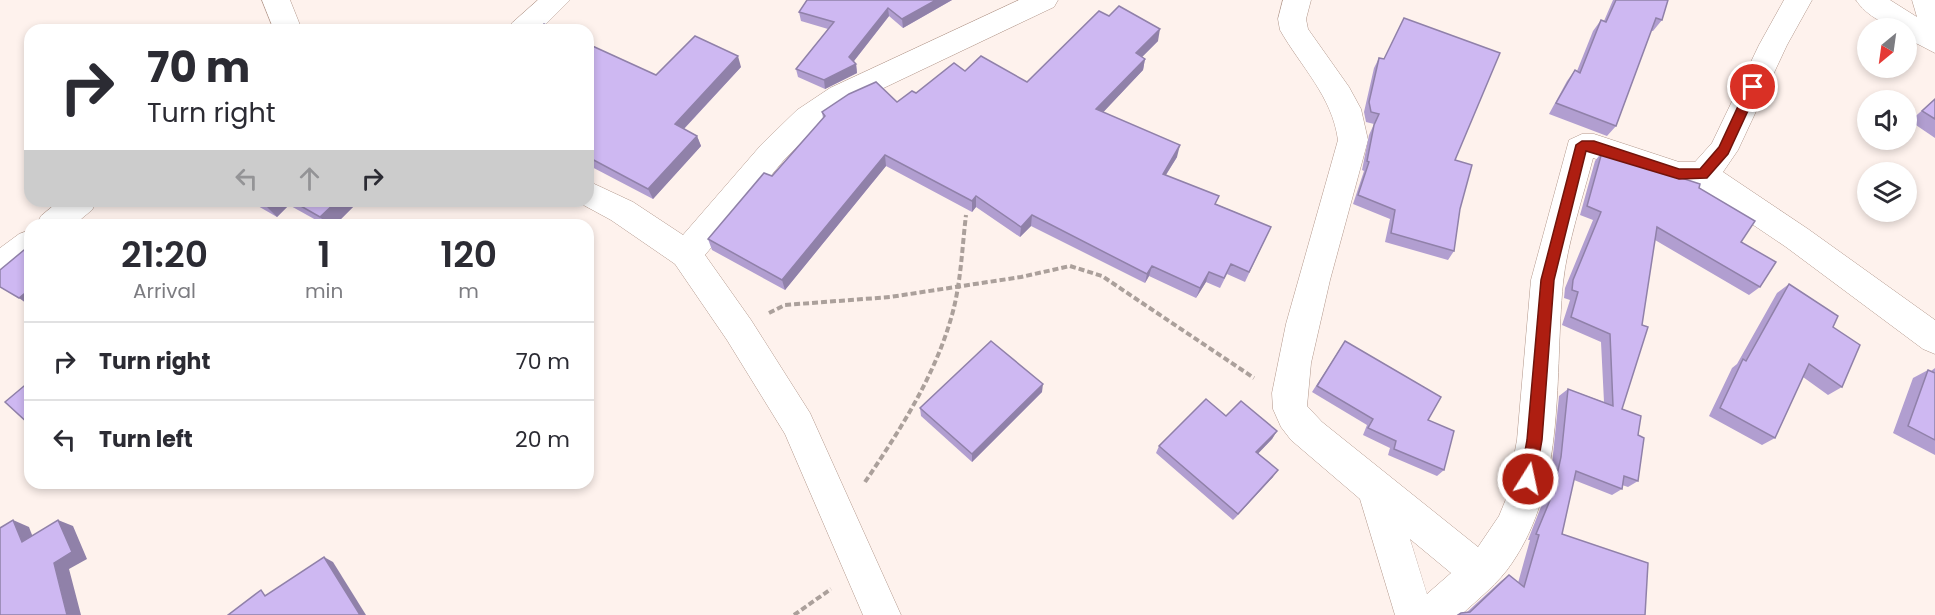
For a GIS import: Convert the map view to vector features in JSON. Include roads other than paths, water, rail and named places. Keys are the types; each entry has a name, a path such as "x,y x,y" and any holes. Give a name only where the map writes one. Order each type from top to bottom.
{"street":[{"path":"276,0 285,24"},
{"path":"529,24 556,0"},
{"path":"686,254 772,153 807,118 840,96 1044,0"},
{"path":"1297,0 1292,19 1294,30 1344,102 1352,123 1353,140 1299,336 1287,398 1290,410 1303,427 1376,490 1480,572"},
{"path":"1703,175 1724,150 1773,45 1798,0"},
{"path":"1870,0 1935,43"},
{"path":"1926,0 1935,31"},
{"path":"1432,615 1480,572 1498,552 1515,526 1524,499 1535,440 1547,280 1582,146 1594,146 1679,174 1703,175 1935,339"},
{"path":"594,197 622,211 686,254 739,330 798,424 882,615"},
{"path":"59,219 74,207"},
{"path":"0,267 24,248"},
{"path":"1376,490 1414,615"}]}
